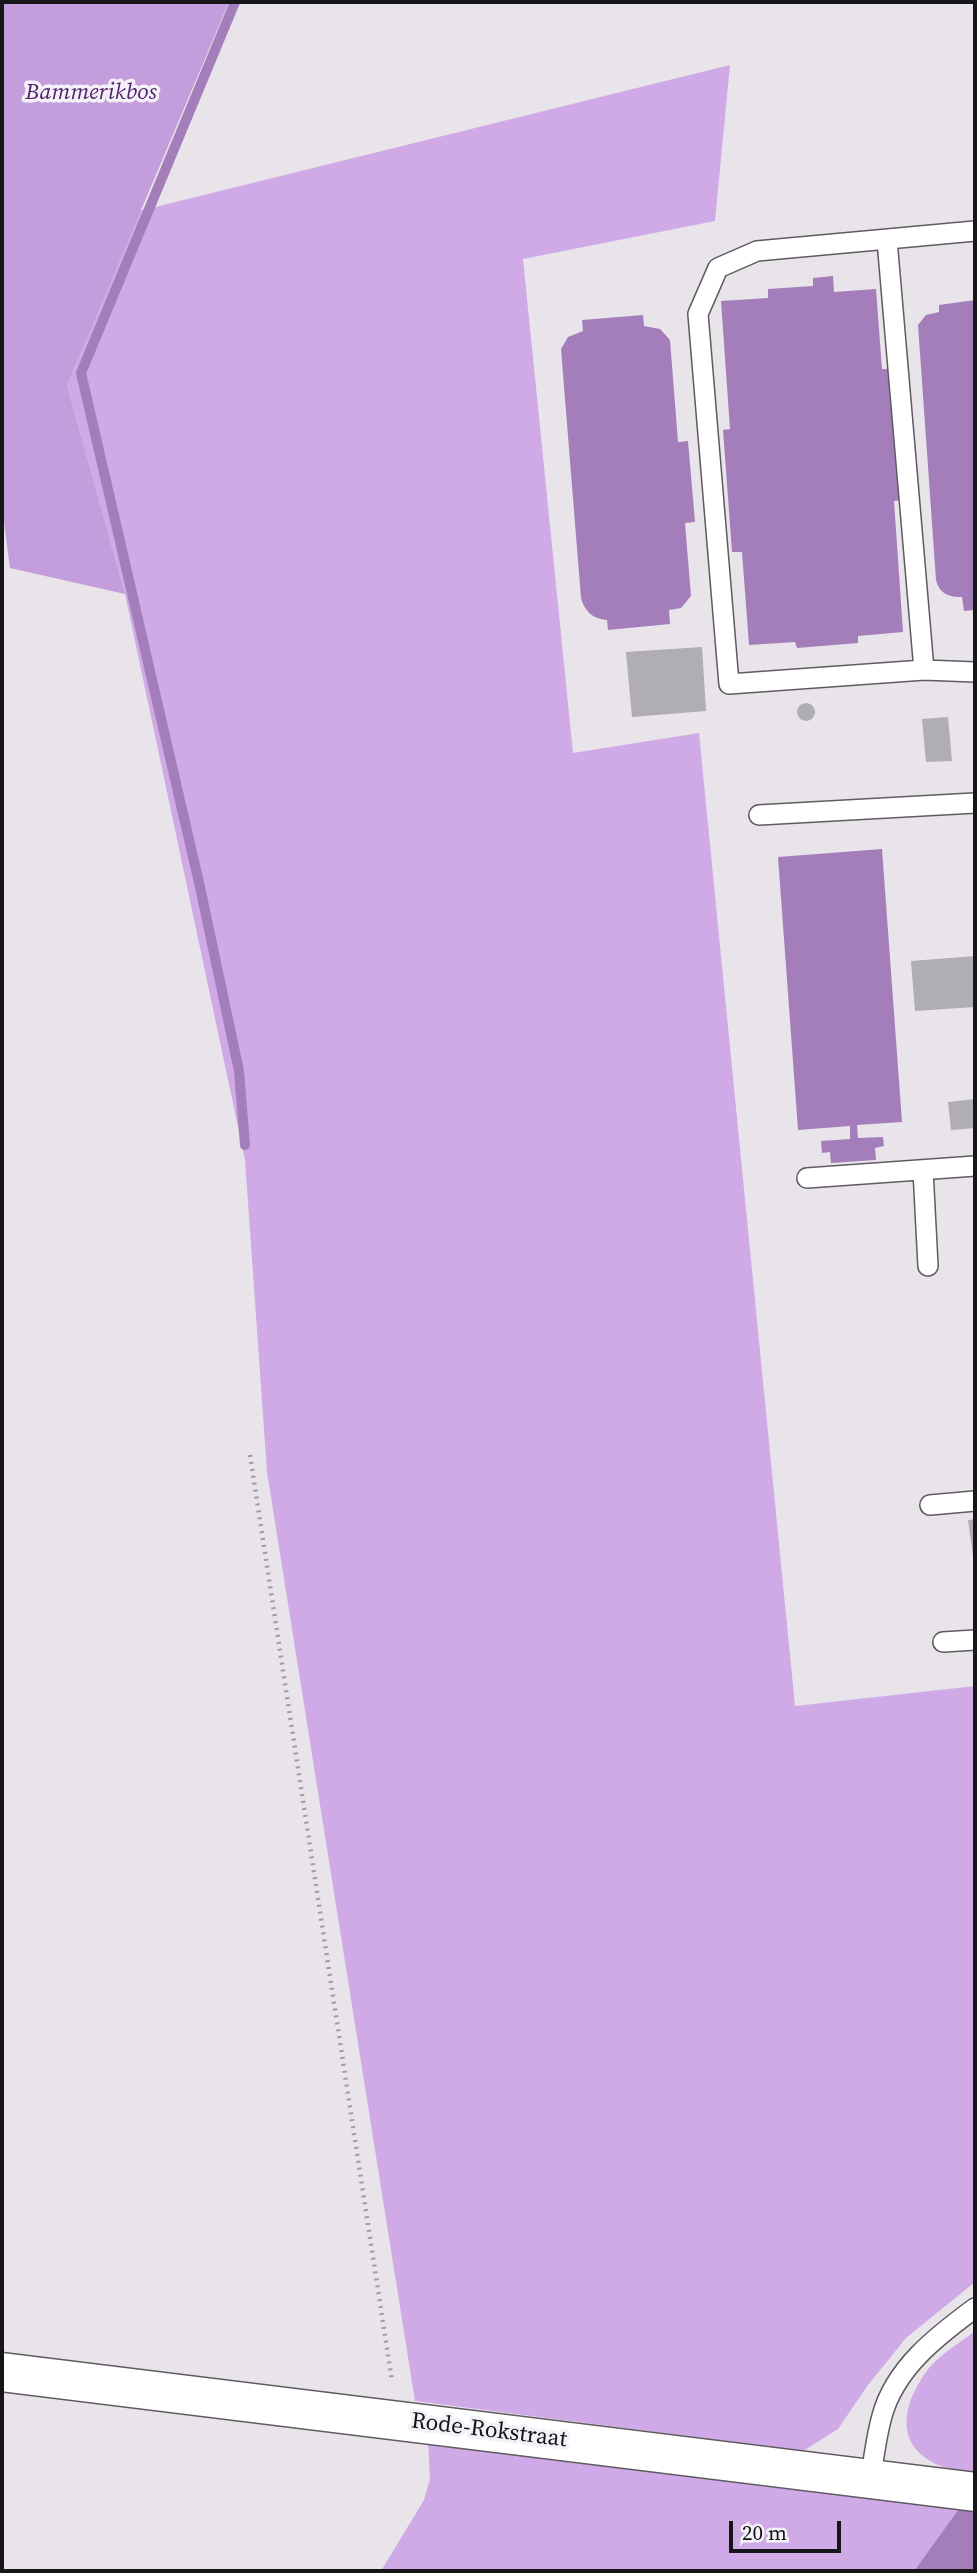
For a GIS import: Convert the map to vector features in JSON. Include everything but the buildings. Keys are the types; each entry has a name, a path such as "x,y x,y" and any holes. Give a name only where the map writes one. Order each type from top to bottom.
{"street":[{"name":"Rode-Rokstraat","path":"2,2372 966,2491"}],"lane":[{"path":"975,231 757,251 718,268 698,314 729,684 924,670 975,671"},
{"path":"887,240 924,670"},
{"path":"759,815 975,803"},
{"path":"807,1178 975,1166"},
{"path":"923,1170 928,1266"},
{"path":"930,1505 975,1501"},
{"path":"943,1642 975,1640"},
{"path":"870,2480 882,2414 904,2371 943,2332 975,2308"}],"path":[{"path":"250,1455 398,2420"}],"shaded area":[{"path":"730,65 715,221 523,259 573,753 699,733 795,1706 975,1686 975,2282 906,2338 868,2385 838,2429 803,2451 415,2401 267,1472 245,1160 125,594 67,385 139,211"},
{"path":"833,276 834,292 876,289 882,369 892,369 902,500 894,501 903,632 858,636 858,643 797,648 795,642 749,645 742,552 732,552 723,430 730,429 721,301 768,298 768,289 813,286 813,278"},
{"path":"975,300 975,610 964,611 962,597 945,594 936,580 918,325 926,315 939,312 939,305"},
{"path":"643,315 644,326 660,329 670,340 678,442 688,441 695,522 685,523 691,596 681,608 669,610 670,624 608,630 607,620 590,614 581,598 561,349 568,337 583,331 582,320"},
{"path":"882,849 902,1122 857,1125 858,1138 883,1137 884,1146 875,1148 876,1160 831,1163 830,1152 822,1153 821,1141 850,1139 850,1126 798,1130 778,857"},
{"path":"975,2331 975,2474 953,2470 920,2454 911,2442 907,2427 908,2411 914,2392 926,2372 942,2355"},
{"path":"428,2439 961,2506 914,2571 381,2571 424,2500 430,2479"},
{"path":"975,2492 975,2571 914,2571 961,2506"}],"green space":[{"name":"Bammerikbos","path":"2,2 229,2 67,385 125,594 10,568 2,507"}],"waterway":[{"path":"235,2 81,373 200,887 239,1071 245,1145"}]}
